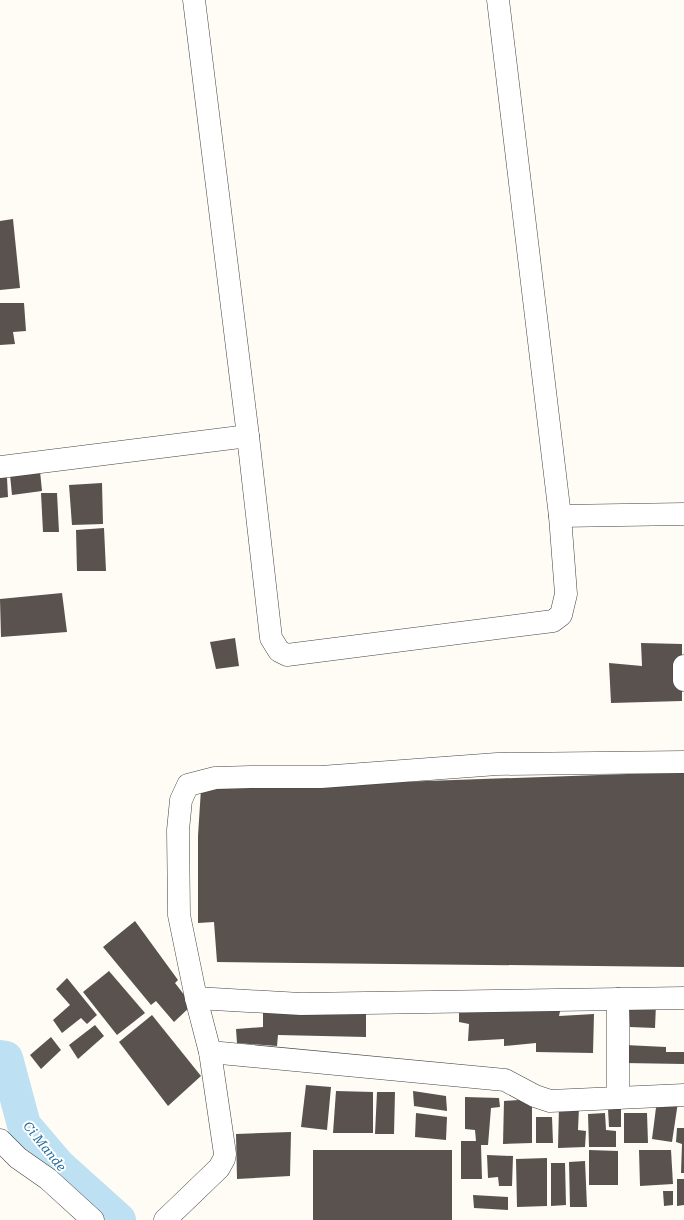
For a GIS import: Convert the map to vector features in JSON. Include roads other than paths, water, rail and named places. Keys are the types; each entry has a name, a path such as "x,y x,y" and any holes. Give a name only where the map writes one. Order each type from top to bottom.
{"street":[{"path":"194,0 248,436 271,638 279,651 287,655 553,621 561,615 566,594 560,516 498,0"},
{"path":"0,467 248,436"},
{"path":"560,516 684,514"},
{"path":"684,666 684,680"},
{"path":"165,1220 219,1168 225,1154 210,1052 196,998 179,915 178,830 181,800 188,785 215,778 251,776 321,777 497,764 684,762"},
{"path":"196,998 301,1004 684,998"},
{"path":"618,999 618,1098"},
{"path":"210,1052 505,1080 535,1096 550,1101 684,1095"},
{"path":"0,1140 18,1158 48,1180 93,1220"}],"waterway":[{"name":"Ci Mande","path":"0,1057 6,1058 24,1125 59,1166 119,1220"}]}
